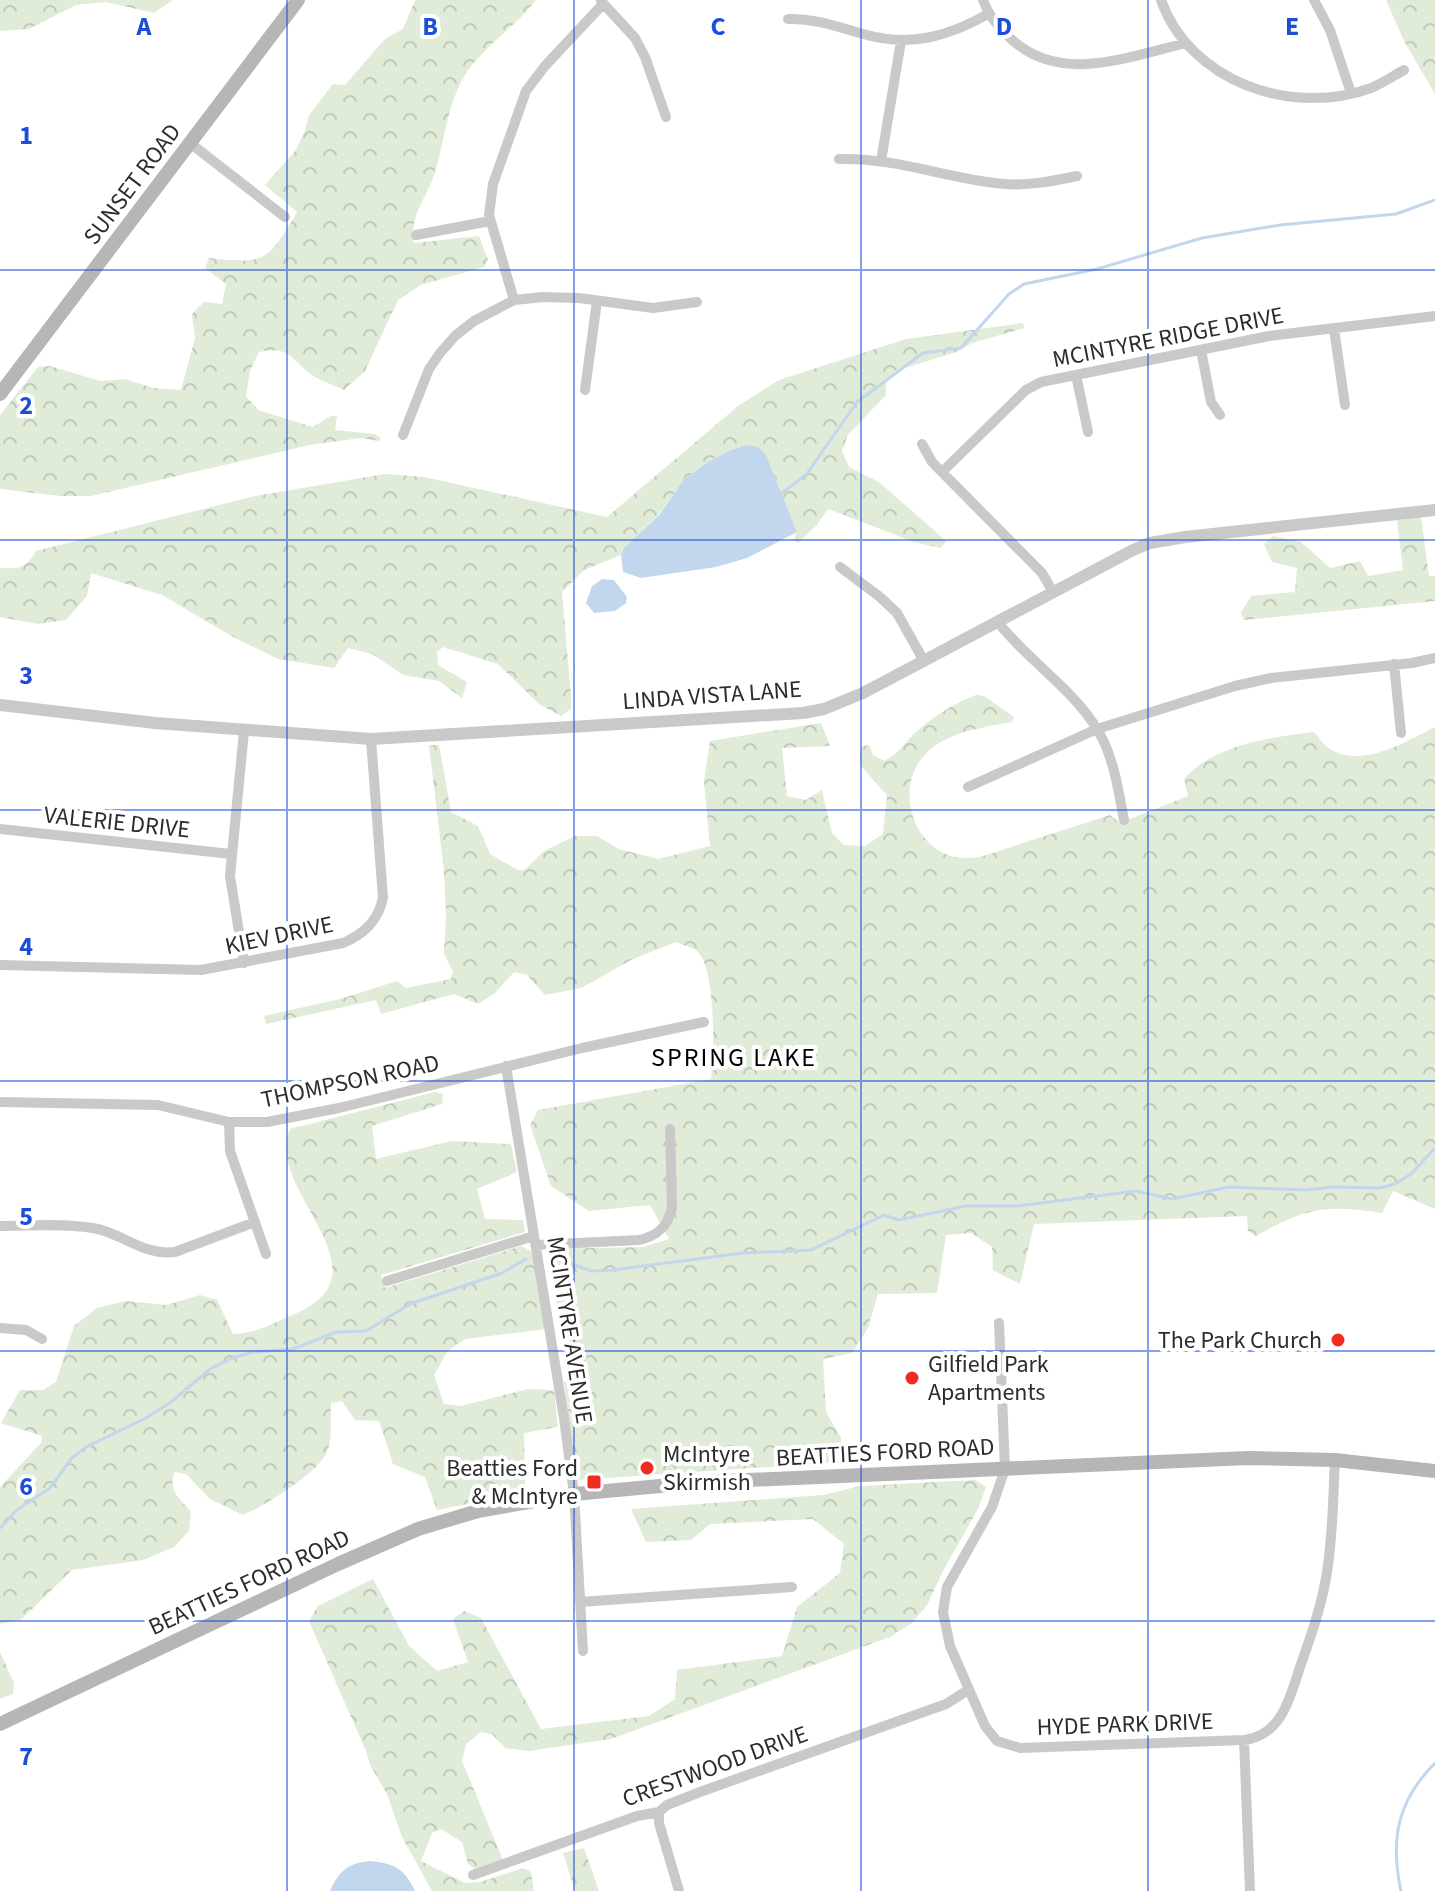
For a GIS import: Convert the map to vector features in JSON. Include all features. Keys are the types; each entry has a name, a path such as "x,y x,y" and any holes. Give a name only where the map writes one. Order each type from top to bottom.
{"main road":[{"name":"SUNSET ROAD","path":"0,394 298,0"},
{"name":"BEATTIES FORD ROAD","path":"0,1724 58,1699 262,1598 418,1529 478,1511 574,1494 703,1482 1248,1458 1335,1460 1435,1471"}],"street":[{"path":"983,0 988,14 1030,53 1073,66 1093,65 1186,43"},
{"path":"1161,0 1165,13 1194,53 1232,81 1270,94 1311,98 1351,93 1378,85 1404,70"},
{"path":"1314,0 1330,30 1351,93"},
{"path":"514,300 490,221 489,202 493,184 526,91 602,2 635,38 666,117"},
{"path":"788,19 809,18 866,35 901,41 945,35 988,14"},
{"path":"881,161 901,41"},
{"path":"190,143 285,217"},
{"path":"839,159 881,161 1004,184 1050,182 1077,176"},
{"path":"416,235 490,221"},
{"path":"403,435 429,369 440,353 474,321 514,300 559,297 653,308 697,302"},
{"path":"585,390 597,301"},
{"name":"MCINTYRE RIDGE DRIVE","path":"942,472 1026,390 1041,382 1269,336 1435,316"},
{"path":"1334,329 1345,405"},
{"path":"1201,350 1211,402 1220,415"},
{"path":"1076,375 1088,432"},
{"path":"922,444 932,462 1042,573 1053,592"},
{"name":"LINDA VISTA LANE","path":"0,706 244,731 371,739 803,713 841,702 1133,550 1164,540 1435,510"},
{"path":"840,567 897,613 924,661"},
{"path":"997,621 1008,636 1082,709 1097,729 1110,758 1124,820"},
{"path":"968,787 1097,729 1254,681 1435,658"},
{"path":"1394,664 1401,733"},
{"path":"244,731 231,854 232,899 244,963"},
{"name":"KIEV DRIVE","path":"0,965 201,970 343,943 358,937 381,908 384,885 371,739"},
{"name":"VALERIE DRIVE","path":"0,829 231,854"},
{"name":"THOMPSON ROAD","path":"0,1102 158,1105 229,1122 285,1119 704,1022"},
{"name":"MCINTYRE AVENUE","path":"506,1066 574,1494 583,1651"},
{"path":"229,1122 230,1151 266,1254"},
{"path":"387,1281 535,1240 648,1238 663,1228 670,1218 670,1129"},
{"path":"0,1226 93,1228 163,1254 255,1222"},
{"path":"999,1323 1005,1469"},
{"path":"0,1328 26,1330 42,1339"},
{"name":"HYDE PARK DRIVE","path":"1005,1469 997,1496 956,1569 944,1597 943,1612 945,1634 968,1690 991,1735 1009,1747 1244,1740 1266,1734 1279,1720 1290,1697 1313,1632 1327,1573 1335,1460"},
{"path":"580,1602 792,1587"},
{"name":"CRESTWOOD DRIVE","path":"473,1875 637,1816 659,1812 667,1805 700,1792 946,1704 968,1690"},
{"path":"1244,1740 1250,1891"},
{"path":"659,1812 659,1823 679,1891"}],"green space":[{"path":"0,0 173,0 154,13 106,2 76,5 29,29 0,31"},
{"path":"415,0 536,0 479,56 464,77 452,104 434,175 414,224 414,243 479,236 488,260 484,267 421,285 398,300 365,371 344,390 313,376 288,354 269,351 259,352 250,371 246,396 258,410 313,427 331,416 337,416 335,430 375,434 381,438 379,441 361,438 310,445 91,496 0,489 0,415 38,367 49,366 101,381 125,379 153,388 181,390 195,338 192,314 204,302 222,304 226,284 205,268 209,258 254,259 264,256 279,241 297,212 265,185 295,151 309,115 333,84 345,85 385,39 403,29"},
{"path":"1386,0 1435,0 1435,94 1404,41"},
{"path":"1023,323 1024,328 895,371 886,384 886,395 848,435 842,451 849,467 879,482 946,541 941,548 914,542 828,509 798,543 794,540 797,532 766,455 731,450 684,479 660,513 624,548 621,555 584,570 562,592 571,709 561,716 539,704 498,664 443,647 437,652 438,665 467,682 462,698 439,681 403,675 372,654 348,648 334,668 278,659 162,595 91,573 87,596 66,620 38,624 0,617 0,568 22,566 36,551 255,496 385,474 424,477 607,517 738,406 779,380 906,339"},
{"path":"1421,517 1429,576 1435,576 1435,601 1244,620 1241,613 1251,596 1295,592 1297,568 1272,562 1264,544 1273,536 1301,542 1330,568 1360,561 1368,576 1403,570 1397,520"},
{"path":"977,695 984,696 1014,717 1012,722 961,733 938,744 919,762 912,776 910,792 911,808 924,837 948,855 964,858 991,854 1110,815 1120,823 1188,796 1184,779 1196,767 1244,745 1314,732 1327,747 1340,754 1368,755 1382,752 1435,727 1435,1209 1393,1191 1382,1213 1346,1209 1316,1211 1288,1219 1256,1236 1248,1231 1247,1216 1034,1224 1020,1284 993,1270 992,1247 971,1233 946,1235 937,1293 878,1294 868,1328 852,1353 823,1359 826,1412 841,1438 842,1462 577,1480 564,1382 571,1380 570,1362 546,1249 643,1247 669,1239 650,1205 589,1211 551,1186 530,1125 538,1110 711,1079 711,994 699,953 676,942 633,959 581,988 545,995 527,975 514,972 495,993 478,1004 454,994 381,1014 376,1000 266,1024 264,1016 340,999 397,981 406,988 451,979 453,971 444,954 444,872 429,745 439,745 451,812 478,826 490,854 518,870 525,870 544,851 575,836 597,836 619,849 658,859 710,846 704,781 710,741 821,723 830,746 782,748 787,796 806,800 822,790 832,833 844,845 865,846 883,834 887,795 860,765 860,747 869,745 873,755 884,761 934,718"},
{"path":"435,1092 443,1094 442,1104 372,1126 376,1159 452,1141 511,1144 517,1172 477,1189 485,1219 523,1220 525,1232 381,1275 385,1288 521,1246 531,1251 546,1329 465,1339 447,1352 434,1375 444,1404 461,1406 528,1389 554,1390 558,1427 524,1433 525,1484 518,1494 437,1510 425,1477 393,1464 379,1421 355,1420 342,1401 331,1403 331,1434 327,1452 313,1470 289,1488 243,1515 210,1499 186,1474 175,1472 174,1489 191,1511 189,1531 174,1547 143,1560 72,1570 22,1619 0,1624 0,1487 41,1443 42,1436 1,1423 20,1390 43,1390 56,1382 74,1326 97,1308 125,1301 166,1305 200,1295 217,1300 233,1334 273,1324 297,1313 323,1295 332,1275 329,1252 293,1177 286,1153 290,1129"},
{"path":"975,1480 986,1487 978,1509 927,1605 912,1623 890,1637 611,1739 529,1751 505,1748 492,1734 481,1732 466,1744 462,1761 503,1860 475,1869 468,1864 462,1842 441,1829 432,1833 421,1861 465,1883 480,1882 523,1868 531,1872 534,1891 432,1891 402,1837 387,1794 370,1765 309,1621 318,1606 373,1579 409,1646 437,1671 468,1662 453,1619 464,1611 481,1618 541,1729 649,1716 675,1699 677,1670 782,1656 797,1607 840,1573 844,1544 813,1519 710,1524 691,1540 646,1542 631,1509 823,1495 860,1486"},
{"path":"0,1652 14,1683 13,1694 0,1699"},
{"path":"584,1848 599,1891 575,1891 563,1853"}],"water":[{"path":"748,445 758,447 766,455 797,532 747,558 716,567 641,578 623,572 621,555 624,548 660,514 684,479 708,462"},
{"path":"602,579 614,580 627,597 626,603 615,611 594,613 586,603 592,586"},
{"path":"370,1861 398,1868 415,1891 330,1891 345,1869"}],"waterway":[{"path":"778,496 806,475 857,402 923,353 961,348 1009,294 1024,284 1097,269 1202,238 1280,225 1396,214 1435,200"},
{"path":"550,1256 591,1271 612,1270 743,1253 811,1250 884,1215 899,1220 966,1206 1017,1206 1136,1191 1172,1199 1229,1187 1306,1190 1380,1188 1395,1184 1411,1174 1435,1148"},
{"path":"0,1528 18,1509 50,1488 72,1458 86,1447 146,1418 171,1402 210,1369 253,1352 293,1349 336,1332 366,1331 410,1304 502,1273 526,1259"},
{"path":"1401,1891 1396,1855 1400,1822 1412,1792 1435,1763"}],"place":[{"name":"The Park Church","path":"1338,1340"},
{"name":"Gilfield Park Apartments","path":"912,1378"},
{"name":"McIntyre Skirmish","path":"647,1468"},
{"name":"Beatties Ford & McIntyre","path":"594,1482"}],"district":[{"name":"SPRING LAKE","path":"734,1057"}]}
